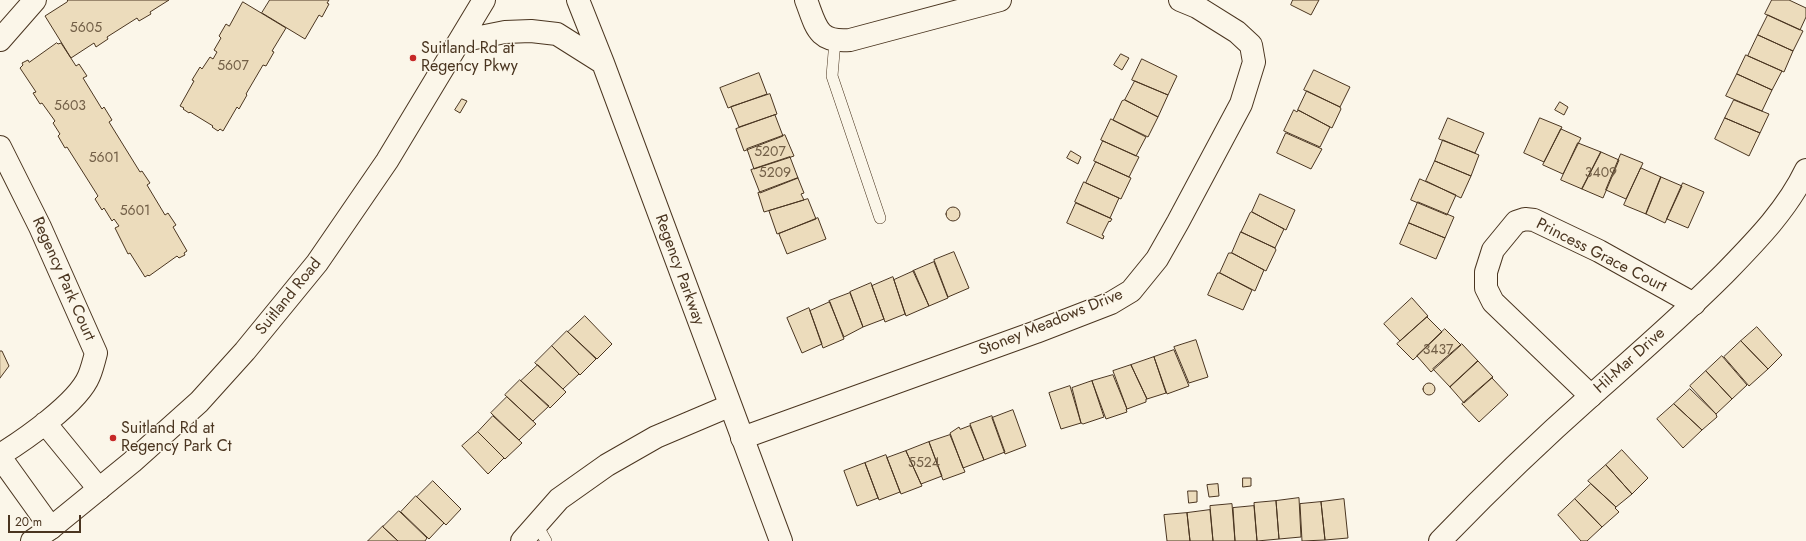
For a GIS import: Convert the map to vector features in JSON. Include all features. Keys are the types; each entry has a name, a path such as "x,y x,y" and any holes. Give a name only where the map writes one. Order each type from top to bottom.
{"street":[{"path":"0,40 36,0"},
{"name":"Suitland Road","path":"32,541 51,528 132,462 199,402 245,351 317,263 387,161 484,0"},
{"name":"Regency Parkway","path":"578,0 603,63 729,406 781,541"},
{"path":"806,0 820,33 835,41 850,40 1000,0"},
{"name":"Stoney Meadows Drive","path":"742,438 1036,332 1111,303 1131,290 1157,259 1178,222 1241,104 1254,62 1251,45 1237,32 1196,7 1180,0"},
{"path":"460,41 504,32 531,30 557,34 603,63"},
{"name":"Regency Park Court","path":"0,147 40,227 96,353 88,378 73,398 24,440 0,456 51,528"},
{"name":"Hil-Mar Drive","path":"1440,541 1480,500 1591,396 1694,304 1752,246 1803,182"},
{"name":"Princess Grace Court","path":"1591,396 1493,302 1486,288 1486,272 1493,250 1516,222 1525,219 1534,220 1546,225 1599,251 1694,304"},
{"path":"522,541 541,533 559,500 607,466 656,437 729,406"},
{"path":"45,423 99,489"}],"lane":[{"path":"835,41 832,76 880,218"}],"building":[{"path":"68,0 169,0 150,12 151,14 139,21 137,18 107,37 108,39 96,47 94,43 71,58 45,16"},
{"path":"270,0 329,0 327,3 329,4 322,17 319,15 305,39 262,13"},
{"path":"1293,0 1319,0 1311,15 1291,5"},
{"path":"1772,0 1789,0 1806,8 1806,17 1800,30 1765,14"},
{"path":"243,2 286,28 272,51 274,52 266,66 263,65 239,109 237,107 223,131 220,129 218,131 212,127 213,126 190,112 189,113 180,106 200,67 202,69 210,57 213,59 217,52 214,50 221,38 219,36 226,24 229,26"},
{"path":"1768,15 1803,31 1793,51 1758,35"},
{"path":"1758,35 1793,51 1784,72 1748,56"},
{"path":"57,43 61,43 76,66 79,64 87,76 83,78 102,109 104,107 112,120 109,122 140,172 142,171 150,183 147,185 165,215 168,213 176,225 173,227 187,251 184,253 185,255 179,258 177,256 149,276 148,275 145,277 130,253 128,254 115,228 119,226 114,219 112,221 104,208 102,210 95,199 98,196 67,147 65,148 58,136 60,134 53,123 55,121 42,103 40,104 33,93 36,92 20,68 23,65 22,63 28,60 29,62"},
{"path":"1121,54 1129,58 1122,70 1114,65"},
{"path":"1746,55 1782,71 1772,90 1737,74"},
{"path":"1142,59 1177,76 1168,95 1132,80"},
{"path":"1314,70 1350,87 1340,107 1304,90"},
{"path":"759,73 767,94 728,108 720,88"},
{"path":"1737,74 1772,90 1762,111 1726,96"},
{"path":"1135,81 1168,95 1158,117 1125,100"},
{"path":"1307,91 1340,107 1341,109 1332,128 1298,110"},
{"path":"770,94 777,114 739,127 731,107"},
{"path":"462,99 467,101 460,113 455,110"},
{"path":"1125,100 1158,117 1148,137 1113,120 1122,101"},
{"path":"1734,100 1769,114 1760,133 1725,118"},
{"path":"1560,102 1568,107 1564,115 1555,110"},
{"path":"1294,110 1297,112 1298,110 1330,127 1320,147 1284,131"},
{"path":"775,115 783,136 744,151 736,129"},
{"path":"1448,118 1484,133 1475,153 1439,139"},
{"path":"1540,118 1562,127 1544,162 1524,153"},
{"path":"1725,118 1760,133 1749,156 1715,139"},
{"path":"1111,119 1146,137 1136,156 1101,140"},
{"path":"1561,129 1581,138 1563,174 1543,165"},
{"path":"1286,133 1322,149 1311,169 1277,153"},
{"path":"785,135 794,156 754,169 747,149"},
{"path":"1443,140 1479,155 1471,176 1435,161"},
{"path":"1103,141 1139,157 1129,177 1094,161"},
{"path":"1578,143 1601,152 1582,189 1561,180"},
{"path":"1071,151 1081,157 1078,164 1067,158"},
{"path":"1601,152 1619,160 1603,198 1582,189"},
{"path":"1621,154 1643,163 1626,199 1606,190"},
{"path":"790,157 798,178 760,193 751,170"},
{"path":"1435,161 1471,176 1461,198 1426,181"},
{"path":"1096,162 1131,178 1121,199 1086,183"},
{"path":"1641,168 1661,177 1646,214 1624,205"},
{"path":"1661,177 1682,186 1665,223 1646,214"},
{"path":"798,178 804,193 801,194 804,200 764,212 758,193"},
{"path":"1420,179 1456,195 1447,215 1411,200"},
{"path":"1084,182 1119,198 1110,218 1075,202"},
{"path":"1683,183 1704,192 1688,228 1667,219"},
{"path":"1260,194 1295,210 1286,230 1252,212"},
{"path":"808,199 816,219 777,234 769,211"},
{"path":"1418,202 1454,217 1445,238 1409,223"},
{"path":"1076,203 1112,219 1110,222 1109,221 1102,235 1104,236 1103,239 1067,223"},
{"path":"953,207 958,209 960,214 958,219 953,221 948,219 946,214 948,209"},
{"path":"1252,212 1284,229 1275,248 1241,232 1250,213"},
{"path":"818,218 826,239 787,254 779,234"},
{"path":"1409,223 1445,238 1436,259 1400,244"},
{"path":"1241,232 1275,248 1276,250 1266,271 1232,253"},
{"path":"954,252 969,288 948,297 934,260"},
{"path":"1229,253 1232,253 1264,270 1255,291 1220,273"},
{"path":"934,262 948,298 929,306 913,271"},
{"path":"914,271 929,306 906,316 894,280"},
{"path":"1218,273 1252,290 1243,310 1208,295"},
{"path":"893,277 905,314 885,322 872,286"},
{"path":"871,283 884,319 863,327 850,292"},
{"path":"850,293 863,327 844,337 829,301"},
{"path":"1412,298 1428,316 1400,341 1384,324"},
{"path":"830,302 844,339 823,348 810,311"},
{"path":"809,308 822,344 802,353 787,318"},
{"path":"585,316 612,344 597,359 568,332"},
{"path":"1427,317 1442,332 1413,360 1397,344"},
{"path":"1757,327 1782,355 1768,369 1741,341"},
{"path":"1445,329 1461,345 1431,372 1417,356"},
{"path":"567,331 596,359 580,375 552,346"},
{"path":"1196,340 1208,377 1189,383 1174,347"},
{"path":"1741,341 1768,369 1749,386 1724,357"},
{"path":"1462,344 1478,361 1450,387 1433,369"},
{"path":"552,346 579,374 563,389 535,363"},
{"path":"1174,350 1189,386 1167,394 1154,357"},
{"path":"0,351 2,351 9,366 0,378"},
{"path":"1722,356 1747,385 1732,399 1706,371"},
{"path":"1154,357 1166,393 1147,399 1131,365"},
{"path":"1478,361 1493,377 1464,403 1450,387"},
{"path":"538,365 566,392 550,408 521,381"},
{"path":"1131,365 1147,399 1146,402 1127,409 1113,371"},
{"path":"1706,371 1732,399 1716,414 1690,386"},
{"path":"1113,375 1127,412 1106,419 1092,381"},
{"path":"1492,378 1508,395 1479,422 1462,404"},
{"path":"520,380 549,406 533,421 505,395"},
{"path":"1092,381 1104,417 1083,424 1081,423 1072,388"},
{"path":"1427,383 1431,383 1435,389 1431,395 1427,395 1423,391 1423,387"},
{"path":"1070,386 1081,423 1061,429 1049,393"},
{"path":"1690,389 1716,414 1717,417 1702,430 1674,404"},
{"path":"507,397 536,424 519,440 491,413"},
{"path":"1674,404 1702,430 1683,448 1657,419"},
{"path":"1013,410 1026,446 1005,454 992,418"},
{"path":"493,416 522,443 505,459 478,432"},
{"path":"992,416 1005,452 984,460 970,424"},
{"path":"970,426 984,460 963,468 950,433 959,427 960,429"},
{"path":"478,432 504,458 488,474 462,446"},
{"path":"950,435 965,472 943,480 929,442"},
{"path":"929,442 942,476 921,484 906,451"},
{"path":"1622,450 1648,478 1632,494 1606,465"},
{"path":"906,451 922,486 901,494 887,458"},
{"path":"886,455 900,492 879,500 865,463"},
{"path":"865,463 878,498 857,506 844,471"},
{"path":"1606,465 1632,494 1616,507 1588,481"},
{"path":"1243,478 1251,478 1251,486 1243,487"},
{"path":"433,481 461,509 446,525 417,497"},
{"path":"1218,484 1219,496 1209,497 1207,485"},
{"path":"1591,484 1616,507 1615,508 1619,512 1602,527 1575,499"},
{"path":"1188,491 1197,491 1197,502 1189,503"},
{"path":"416,496 444,523 429,539 401,512"},
{"path":"1299,498 1301,537 1279,539 1276,501"},
{"path":"1344,499 1348,538 1325,540 1321,502"},
{"path":"1575,499 1602,527 1587,541 1581,541 1558,515"},
{"path":"1276,501 1279,539 1257,541 1254,503"},
{"path":"1321,502 1325,540 1302,541 1300,504"},
{"path":"1232,504 1235,541 1213,541 1210,506"},
{"path":"1254,506 1257,541 1235,541 1233,508"},
{"path":"1210,510 1213,541 1190,541 1187,513"},
{"path":"399,511 427,538 425,541 398,541 383,527"},
{"path":"1187,513 1190,541 1167,541 1164,515"},
{"path":"383,526 398,541 368,541"}],"place":[{"name":"Suitland Rd at Regency Pkwy","path":"413,58"},
{"name":"Suitland Rd at Regency Park Ct","path":"113,438"}]}
